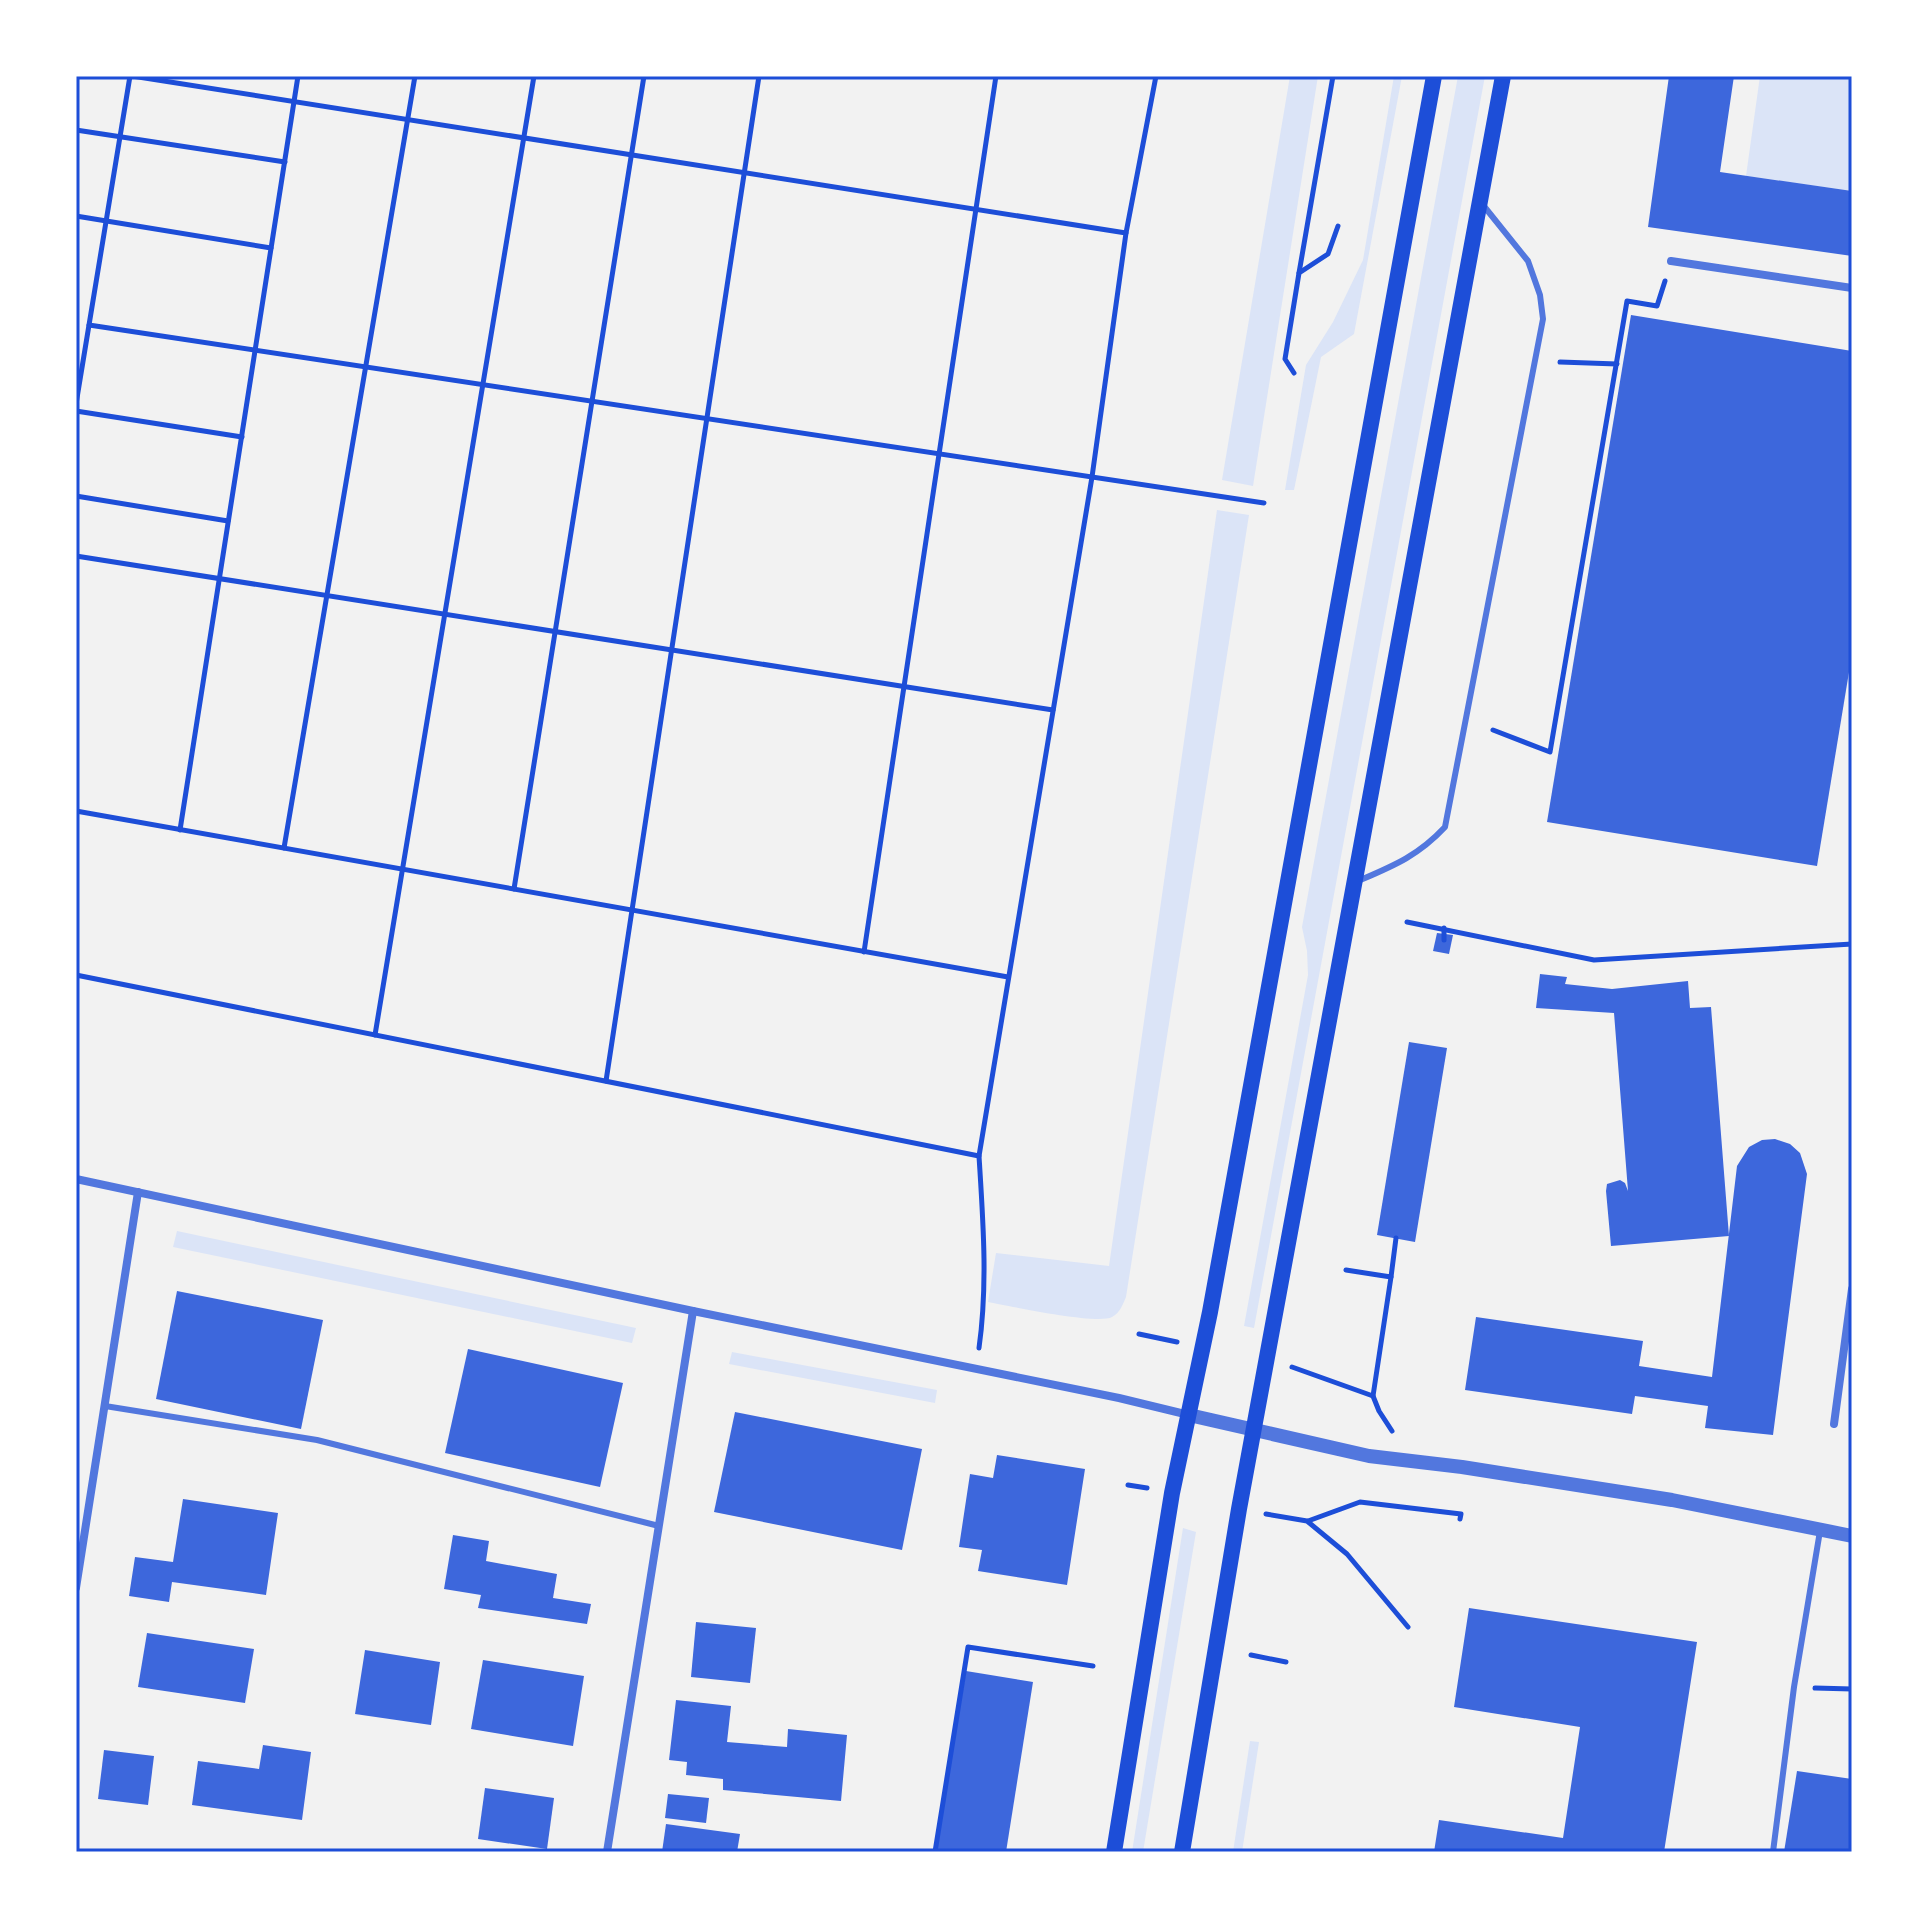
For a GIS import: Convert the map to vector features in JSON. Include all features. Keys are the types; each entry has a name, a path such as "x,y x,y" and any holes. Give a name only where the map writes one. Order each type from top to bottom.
{"main road":[{"path":"1114,1852 1172,1493 1203,1348 1434,76"},
{"path":"1182,1852 1266,1361 1503,76"}],"street":[{"path":"1671,261 1852,288"},
{"path":"76,1179 1119,1398 1369,1456 1462,1467 1672,1500 1852,1536"},
{"path":"76,1588 138,1192"},
{"path":"1834,1424 1852,1289"},
{"path":"607,1852 693,1311"}],"lane":[{"path":"1354,882 1396,864 1427,846 1445,827 1543,319 1540,295 1528,261 1480,202"},
{"path":"105,1406 317,1440 659,1526"},
{"path":"1773,1852 1794,1687 1820,1531"}],"path":[{"path":"76,404 131,76 1126,233"},
{"path":"180,830 298,76"},
{"path":"284,848 415,76"},
{"path":"375,1035 534,76"},
{"path":"514,889 644,76"},
{"path":"606,1081 759,76"},
{"path":"864,952 996,76"},
{"path":"976,1369 983,1318 984,1251 979,1156 1092,477 1126,233 1156,76"},
{"path":"1294,373 1285,359 1333,76"},
{"path":"76,130 285,162"},
{"path":"76,216 271,248"},
{"path":"1299,273 1328,254 1338,226"},
{"path":"1493,730 1550,752 1627,301 1657,306 1671,261"},
{"path":"89,325 1264,503"},
{"path":"1560,362 1617,364"},
{"path":"76,411 242,437"},
{"path":"76,496 228,521"},
{"path":"76,556 1053,710"},
{"path":"76,811 1009,977"},
{"path":"1407,922 1594,960 1852,944"},
{"path":"1444,928 1444,940"},
{"path":"76,975 979,1156"},
{"path":"1379,1411 1373,1396 1396,1238"},
{"path":"1346,1270 1391,1277"},
{"path":"1139,1334 1203,1348"},
{"path":"1266,1361 1373,1396"},
{"path":"1408,1627 1347,1554 1307,1521 1360,1502 1460,1517"},
{"path":"935,1852 968,1647 1093,1666"},
{"path":"1251,1655 1286,1662"},
{"path":"1794,1687 1852,1689"}],"shaded area":[{"path":"1290,76 1318,76 1253,486 1222,480"},
{"path":"1394,76 1402,76 1354,334 1321,357 1294,490 1285,490 1306,365 1333,322 1363,260"},
{"path":"1458,76 1485,76 1254,1328 1244,1326 1308,975 1302,927"},
{"path":"1760,76 1852,76 1852,191 1746,176"},
{"path":"1217,510 1249,515 1126,1297 1117,1313 1103,1319 1072,1317 988,1302 996,1253 1109,1266"},
{"path":"177,1231 636,1328 632,1343 173,1247"},
{"path":"732,1352 937,1390 935,1403 729,1364"},
{"path":"1183,1528 1196,1532 1143,1852 1132,1852"},
{"path":"1250,1741 1259,1742 1242,1852 1233,1852"}],"building":[{"path":"1669,76 1734,76 1720,172 1852,191 1852,256 1648,227"},
{"path":"1631,315 1852,351 1852,654 1817,866 1547,822"},
{"path":"1437,933 1453,935 1449,954 1433,951"},
{"path":"1540,974 1567,977 1565,984 1612,989 1688,981 1690,1008 1711,1007 1729,1236 1611,1246 1607,1184 1620,1180 1628,1191 1614,1013 1536,1008"},
{"path":"1409,1042 1447,1048 1415,1242 1377,1235"},
{"path":"1775,1139 1790,1144 1800,1153 1807,1174 1773,1435 1705,1428 1708,1406 1635,1396 1632,1414 1465,1390 1476,1317 1643,1341 1639,1366 1712,1377 1737,1166 1749,1147 1762,1140"},
{"path":"177,1291 323,1320 301,1429 156,1399"},
{"path":"468,1349 623,1383 600,1487 445,1453"},
{"path":"735,1412 922,1449 902,1550 714,1512"},
{"path":"997,1455 1085,1469 1067,1585 978,1571 982,1550 959,1547 970,1474 993,1478"},
{"path":"183,1499 278,1513 266,1595 172,1582 169,1602 129,1596 135,1557 173,1562"},
{"path":"453,1535 489,1541 486,1561 557,1574 553,1598 591,1604 587,1624 478,1608 481,1595 444,1589"},
{"path":"1469,1608 1697,1642 1664,1852 1434,1852 1439,1820 1563,1838 1580,1727 1454,1707"},
{"path":"696,1622 756,1628 750,1683 691,1677"},
{"path":"147,1633 254,1649 245,1703 138,1687"},
{"path":"365,1650 440,1662 431,1725 355,1714"},
{"path":"483,1660 584,1676 573,1746 471,1729"},
{"path":"966,1671 1033,1682 1006,1852 936,1852"},
{"path":"676,1700 731,1706 727,1742 787,1747 788,1729 847,1735 841,1801 723,1790 723,1779 686,1775 687,1762 669,1760"},
{"path":"263,1745 311,1752 302,1820 192,1805 198,1761 259,1769"},
{"path":"104,1750 154,1756 148,1805 98,1799"},
{"path":"1797,1771 1852,1779 1852,1852 1784,1852"},
{"path":"485,1788 554,1798 547,1849 478,1839"},
{"path":"668,1794 709,1798 706,1823 665,1818"},
{"path":"666,1824 740,1834 737,1852 662,1852"}]}
